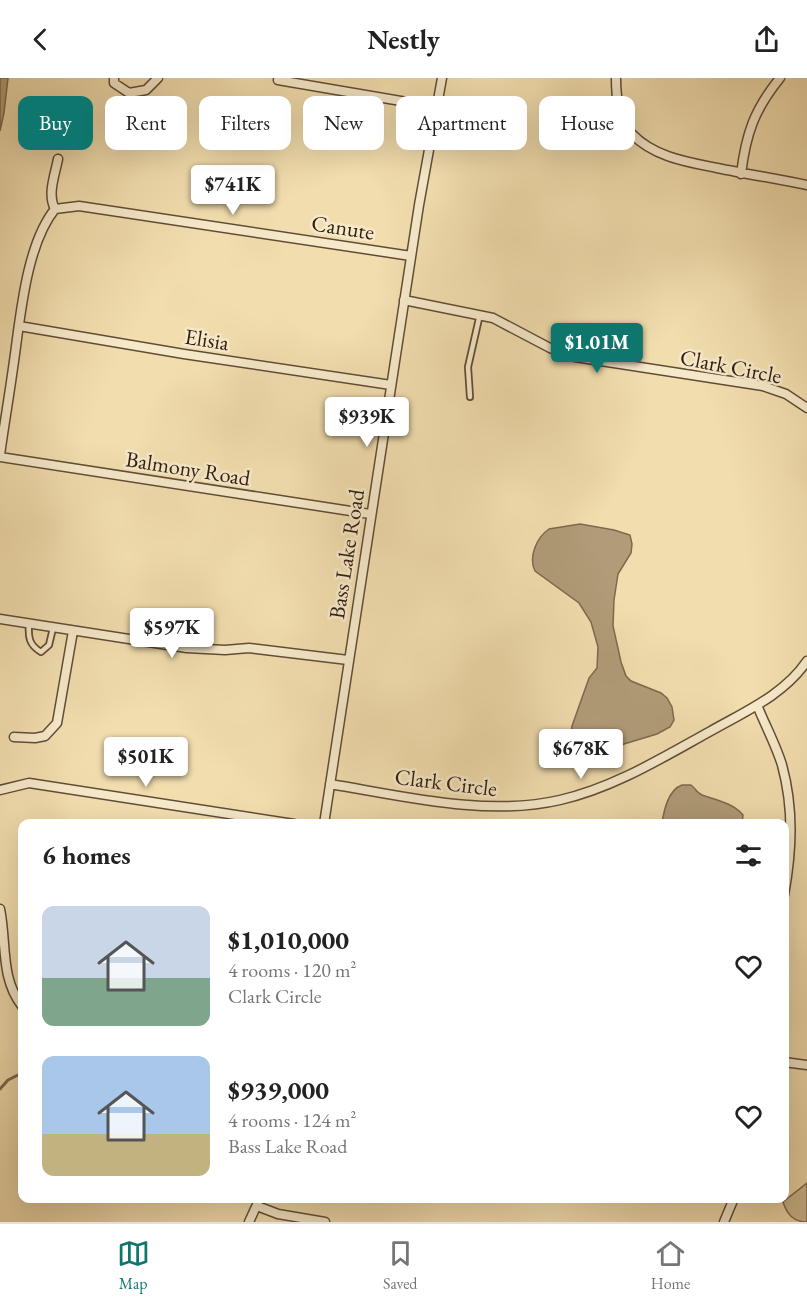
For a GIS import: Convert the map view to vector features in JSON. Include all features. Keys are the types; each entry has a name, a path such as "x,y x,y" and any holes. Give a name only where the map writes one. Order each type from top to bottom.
{"street":[{"path":"114,78 114,83 129,93 146,90 158,78"},
{"name":"Bass Lake Road","path":"438,96 442,78"},
{"path":"616,78 618,108 631,133 649,147 665,155 741,174 807,186"},
{"path":"741,174 751,126 758,109 780,78"},
{"path":"278,80 396,100"},
{"name":"Bass Lake Road","path":"325,819 370,514 429,150"},
{"path":"0,456 22,302 34,254 45,226 56,209 52,202 52,189 58,159"},
{"name":"Canute","path":"56,209 79,206 411,256"},
{"name":"Clark Circle","path":"404,300 493,318 550,348 575,357 763,386 786,394 807,408"},
{"name":"Elisia","path":"19,326 184,354 391,385"},
{"name":"Balmony Road","path":"0,456 370,514"},
{"path":"0,619 187,648 249,648 348,660"},
{"path":"14,737 45,736 57,723 73,631"},
{"name":"Clark Circle","path":"330,784 472,805 506,807 561,800 602,787 642,768 758,705 797,676 807,661"},
{"path":"758,705 782,764 790,801 792,844 789,863"},
{"path":"0,790 29,783 262,819"},
{"path":"0,909 3,963 11,988 18,999"},
{"path":"789,1063 807,1065"},
{"path":"249,1222 258,1203"},
{"path":"260,1203 278,1214 325,1222"},
{"path":"724,1222 732,1203"}],"lane":[{"path":"470,398 468,367 480,314"},
{"path":"29,624 28,634 33,647 41,652 49,645 53,628"}],"shaded area":[{"path":"0,78 8,78 0,131"},
{"path":"580,524 630,535 631,553 618,574 614,600 613,626 621,662 626,676 631,681 661,693 667,698 672,707 674,720 670,727 657,734 624,744 610,752 572,748 570,737 572,726 589,678 597,668 598,647 591,622 579,603 535,571 533,566 533,554 537,542 549,529"},
{"path":"682,785 691,785 700,794 734,808 743,815 742,819 663,819 670,796"},
{"path":"807,1183 807,1222 798,1221 786,1210 783,1203 789,1203 789,1197"}],"waterway":[{"path":"0,1089 8,1080 18,1075"}]}
